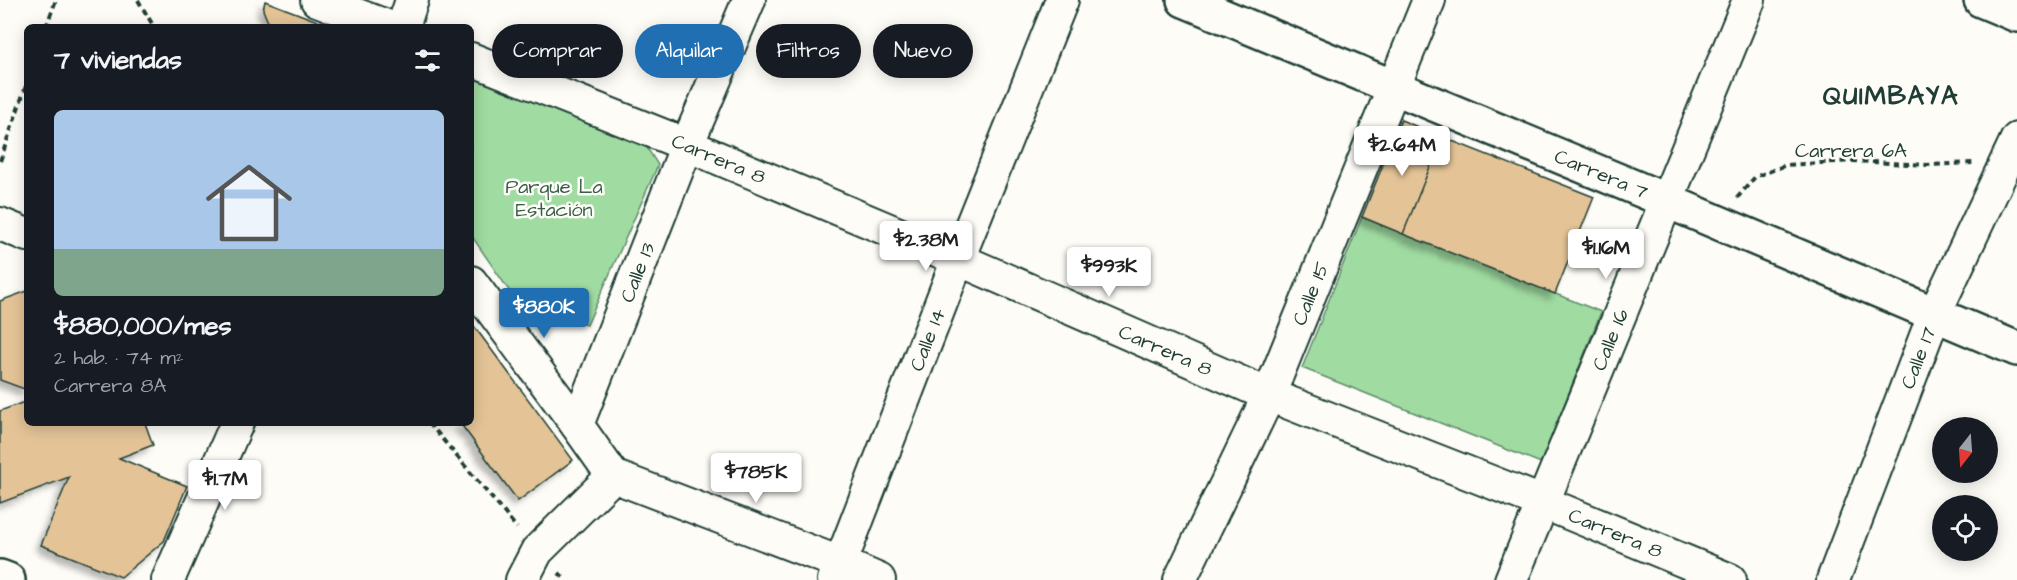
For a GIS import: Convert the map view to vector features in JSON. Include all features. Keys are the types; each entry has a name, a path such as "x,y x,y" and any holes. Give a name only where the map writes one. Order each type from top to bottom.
{"main road":[{"name":"Carrera 7","path":"1184,0 2017,349"},
{"path":"1981,0 2017,15"},
{"path":"0,577 8,580"}],"street":[{"path":"317,0 381,24"},
{"path":"404,24 412,0"},
{"name":"Calle 13","path":"577,425 687,145 748,0"},
{"name":"Calle 14","path":"837,571 958,259 1062,0"},
{"name":"Calle 15","path":"1180,580 1269,395 1429,0"},
{"name":"Calle 16","path":"1511,580 1749,0"},
{"name":"Carrera 8","path":"474,60 687,145 958,259 1269,395 1542,502 1730,580"},
{"name":"Calle 17","path":"1833,580 1935,315 2012,150"},
{"path":"0,224 24,234"},
{"path":"474,286 613,476 837,571 879,580"},
{"path":"168,580 236,426"},
{"path":"522,580 537,551 613,476"}],"path":[{"path":"47,24 56,0"},
{"path":"138,0 152,24"},
{"path":"0,161 24,92"},
{"name":"Carrera 6A","path":"1725,225 1738,197 1755,177 1786,165 1853,160 1927,165 2012,150"},
{"path":"432,426 537,551 566,580"}],"green space":[{"name":"Parque La Estación","path":"474,76 644,143 658,165 587,325 517,302 474,239"},
{"path":"1362,217 1601,312 1541,463 1302,368"}],"building":[{"path":"265,1 325,24 269,24 263,10"},
{"path":"1401,120 1442,137 1403,234 1362,217"},
{"path":"1442,137 1594,197 1555,294 1403,234"},
{"path":"24,292 24,389 0,380 0,301"},
{"path":"474,326 573,460 518,501 462,426 474,426"},
{"path":"24,402 24,426 146,426 153,445 119,458 187,486 164,541 121,577 41,545 69,477 0,503 0,411"}],"district":[{"name":"QUIMBAYA","path":"1891,95"}]}
